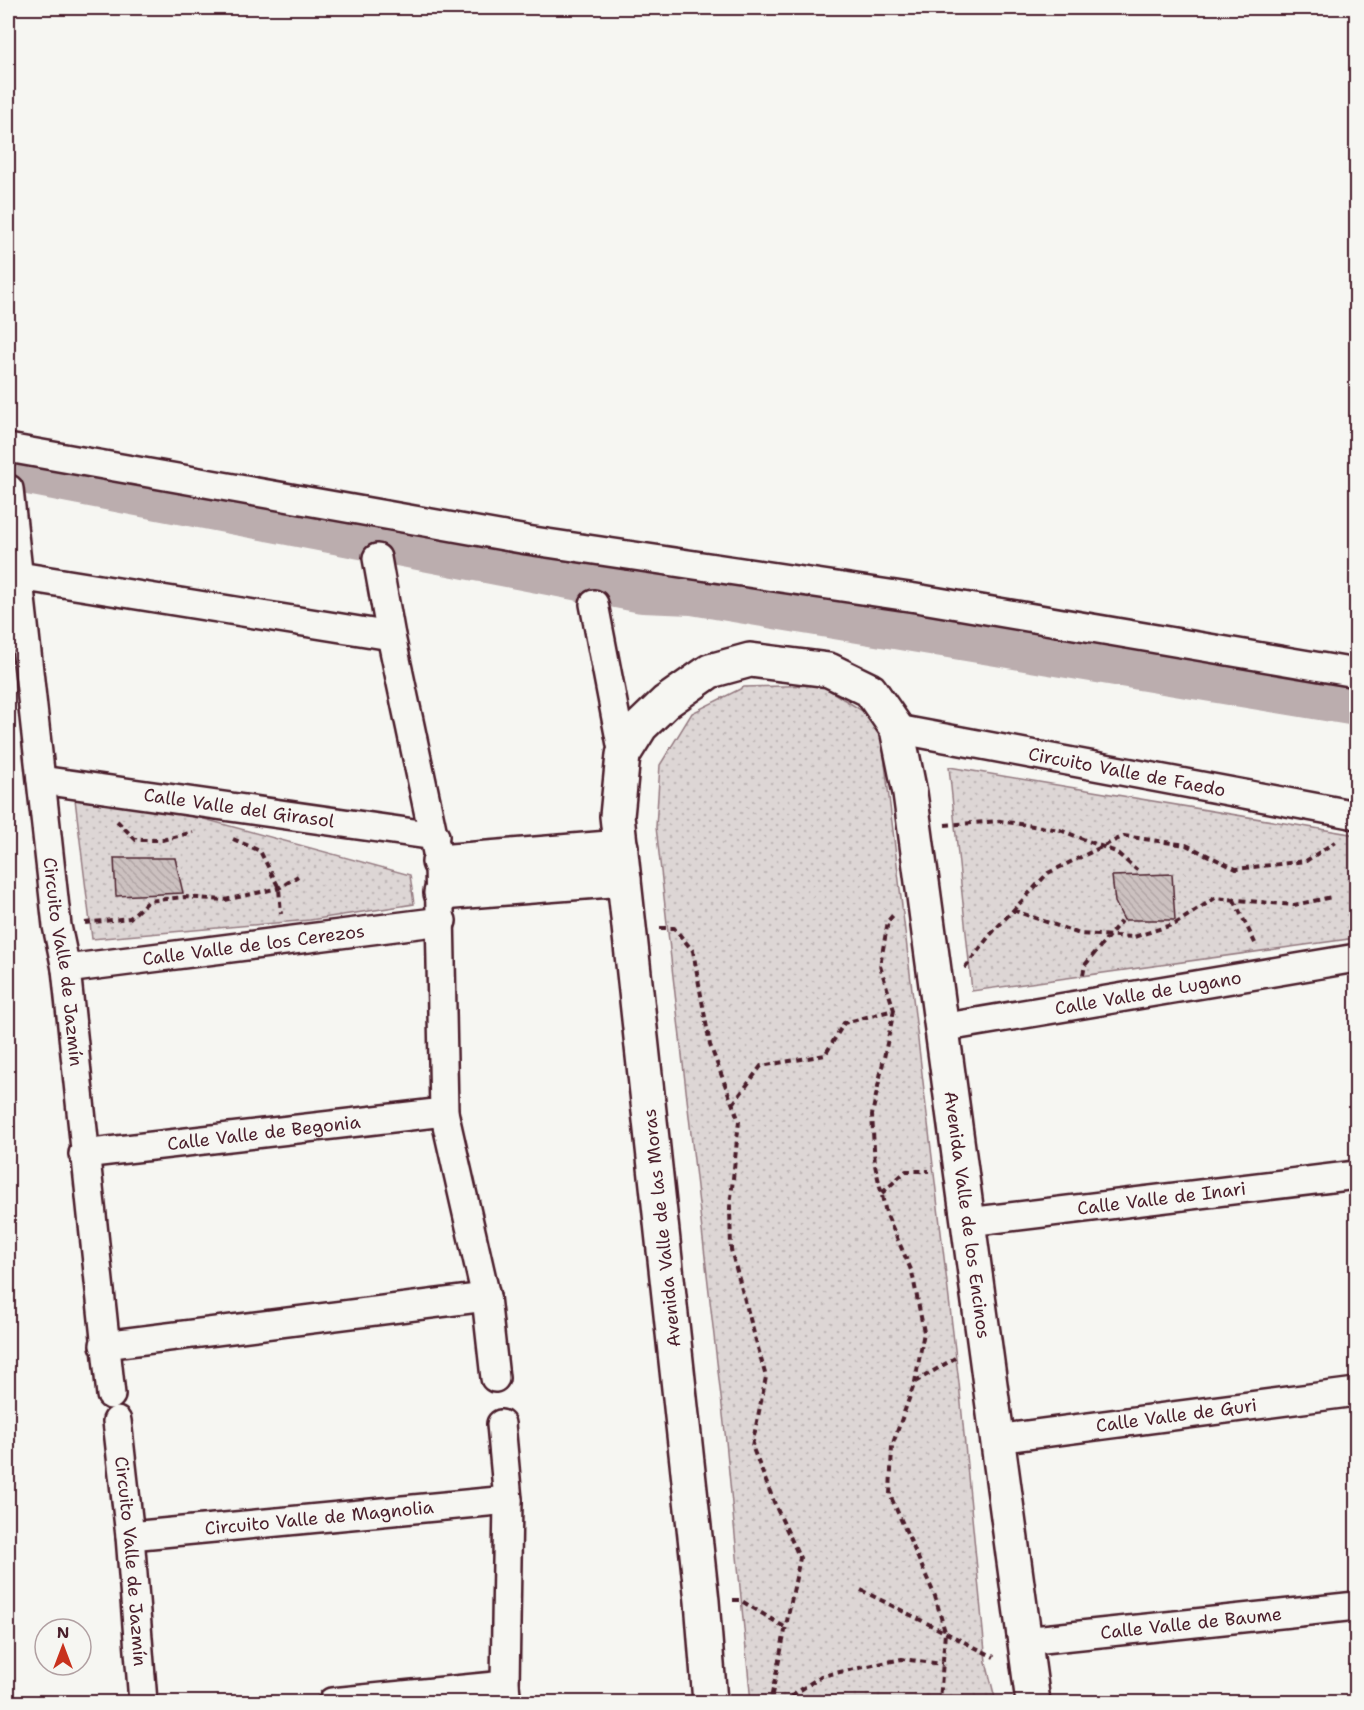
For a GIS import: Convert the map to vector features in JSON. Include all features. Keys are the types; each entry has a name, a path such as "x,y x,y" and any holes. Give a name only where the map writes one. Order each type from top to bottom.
{"street":[{"path":"8,448 527,540 916,598 1356,673"},
{"name":"Circuito Valle de Jazmín","path":"9,489 57,926 66,969 83,1154 111,1395"},
{"path":"377,558 390,636 439,878 444,1112 486,1297 495,1378"},
{"path":"19,576 390,636"},
{"name":"Avenida Valle de las Moras","path":"594,604 623,755 617,816 702,1600 710,1702"},
{"name":"Avenida Valle de las Moras","path":"623,755 641,726 666,702 710,671 750,660 830,670 870,690 897,729"},
{"name":"Circuito Valle de Faedo","path":"897,729 1356,815"},
{"name":"Avenida Valle de los Encinos","path":"897,729 914,828 1030,1688"},
{"name":"Calle Valle del Girasol","path":"41,780 112,788 439,878"},
{"path":"439,878 621,847"},
{"path":"439,878 624,879"},
{"name":"Calle Valle de los Cerezos","path":"66,969 283,941 439,878"},
{"name":"Calle Valle de Lugano","path":"940,1017 1077,1005 1356,958"},
{"name":"Calle Valle de Begonia","path":"83,1154 444,1112"},
{"name":"Calle Valle de Inari","path":"968,1222 1356,1175"},
{"path":"104,1345 486,1297"},
{"name":"Calle Valle de Guri","path":"996,1439 1356,1392"},
{"name":"Circuito Valle de Jazmín","path":"117,1421 130,1536 143,1702"},
{"path":"332,1702 506,1694 508,1500 501,1424"},
{"name":"Circuito Valle de Magnolia","path":"130,1536 508,1500"},
{"name":"Calle Valle de Baume","path":"1024,1641 1356,1606"}],"path":[{"path":"112,788 114,818 136,840 162,840 201,832"},
{"path":"940,1017 990,936 1048,873 1124,836 1186,844 1236,868 1306,861 1347,833 1356,815"},
{"path":"914,828 1000,821 1060,830 1116,852 1137,870"},
{"path":"229,837 260,851 279,888 283,941"},
{"path":"57,926 130,918 148,901 184,897 225,900 279,888 298,876"},
{"path":"921,881 888,921 880,966 894,1010 872,1115 875,1165 886,1213 912,1272 924,1332 915,1382 892,1446 890,1495 935,1596 945,1632 940,1702"},
{"path":"1013,910 1080,934 1134,936 1174,924 1215,898 1294,905 1332,897"},
{"path":"1234,900 1257,947"},
{"path":"1077,1005 1085,965 1121,921"},
{"path":"629,930 674,928 693,951 710,1045 739,1121 730,1207 731,1250 766,1377 752,1446 776,1507 800,1558 772,1702"},
{"path":"733,1105 761,1066 825,1055 844,1023 894,1010"},
{"path":"882,1194 906,1172 960,1172"},
{"path":"915,1382 956,1357 985,1356"},
{"path":"861,1590 945,1632 1030,1688"},
{"path":"702,1600 740,1600 786,1628"},
{"path":"783,1702 821,1676 902,1659 943,1664"}],"shaded area":[{"path":"821,685 880,722 959,1383 986,1662 996,1702 751,1702 726,1441 656,827 660,765 692,713 744,687"},
{"path":"949,767 1356,835 1356,938 972,991"},
{"path":"74,791 134,800 410,875 414,904 310,920 92,939"}],"building":[{"path":"114,858 175,858 183,893 116,896"},
{"path":"1172,874 1175,920 1124,920 1115,902 1112,876"}],"waterway":[{"path":"8,463 643,585 692,587 1356,698"}]}
